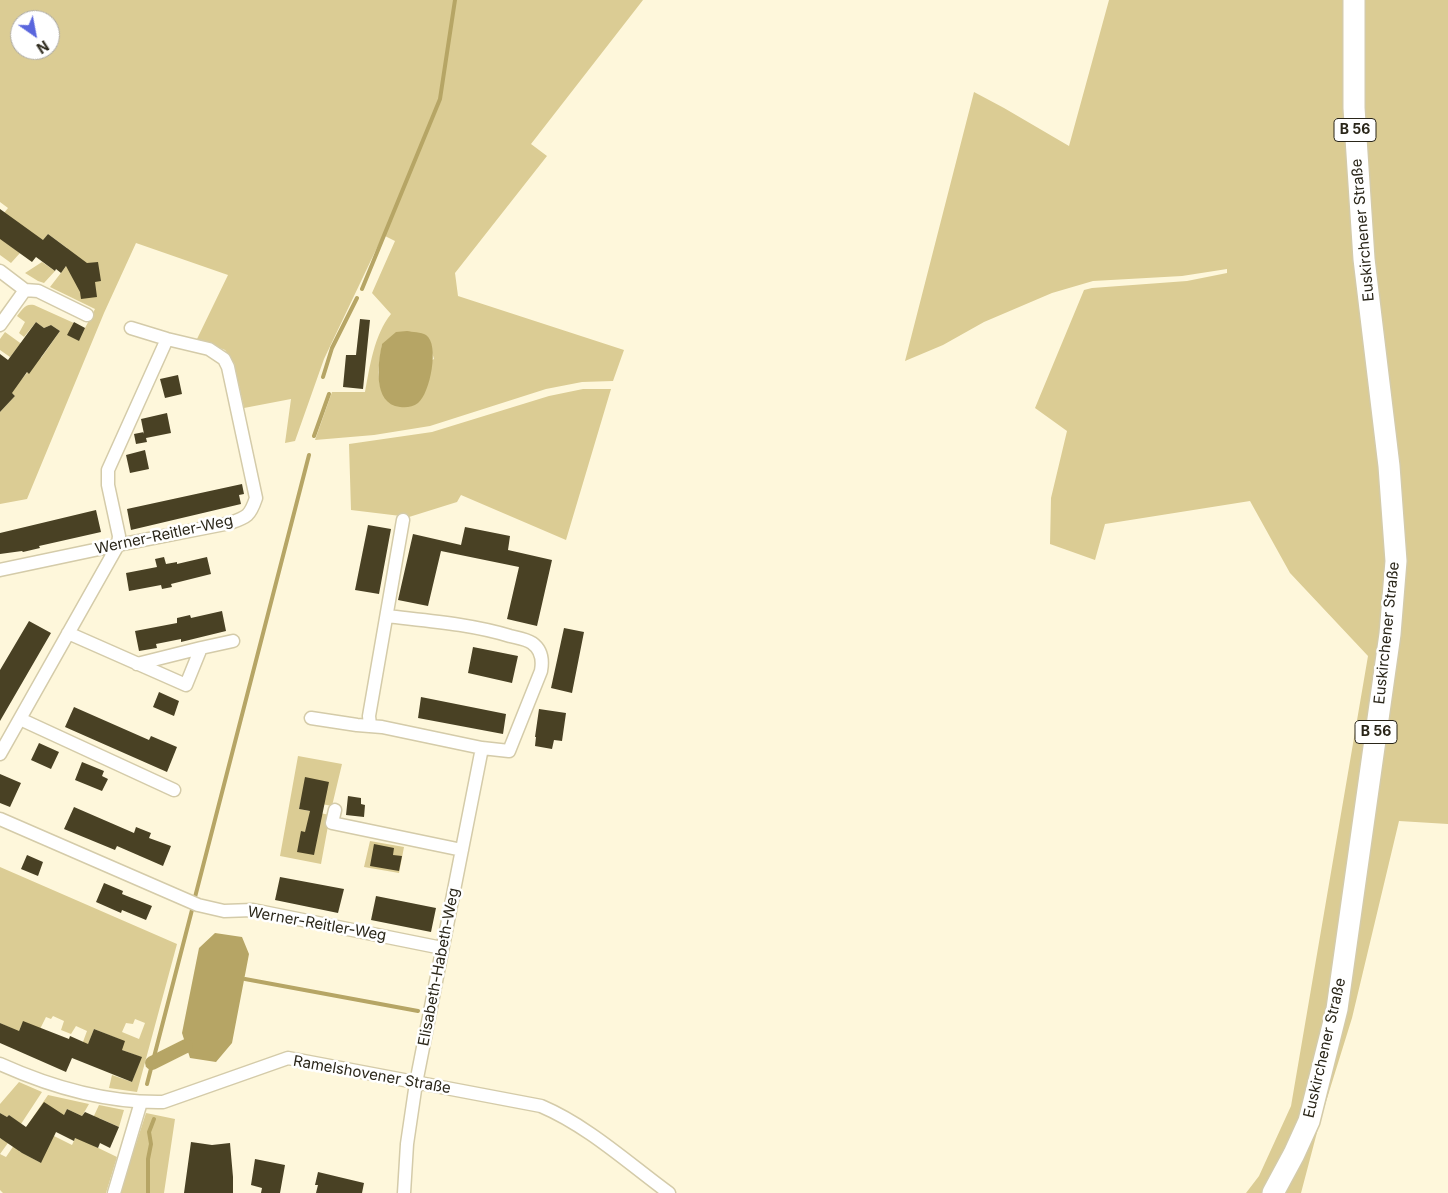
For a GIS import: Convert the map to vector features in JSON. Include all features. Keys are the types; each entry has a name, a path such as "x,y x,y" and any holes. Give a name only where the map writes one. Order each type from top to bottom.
{"main road":[{"name":"Euskirchener Straße","path":"1273,1193 1294,1154 1309,1120 1337,1009 1390,634 1396,561 1389,466 1364,259 1354,108 1354,0"}],"street":[{"path":"0,271 25,290 38,290 87,315"},
{"path":"0,325 25,290"},
{"name":"Werner-Reitler-Weg","path":"0,570 230,523 244,518 252,511 256,498 228,367 224,360 209,349 131,328"},
{"path":"0,754 118,545 119,536 108,485 108,470 167,339"},
{"path":"370,725 369,716 403,520"},
{"path":"311,718 357,725 370,725 482,748 509,751 541,671 542,661 540,652 534,644 527,640 484,628 387,616"},
{"path":"68,633 186,685 201,648"},
{"path":"137,664 233,642"},
{"path":"20,719 174,790"},
{"name":"Elisabeth-Habeth-Weg","path":"404,1193 406,1144 416,1083 482,748"},
{"path":"335,810 332,823 462,850"},
{"name":"Werner-Reitler-Weg","path":"0,819 198,905 224,911 253,910 442,948"},
{"name":"Ramelshovener Straße","path":"0,1064 31,1078 65,1089 142,1102 163,1102 288,1058 541,1106 560,1114 577,1125 669,1193"},
{"path":"114,1193 142,1102"}],"shaded area":[{"path":"0,0 643,0 531,144 547,156 455,273 458,296 624,350 613,381 582,382 546,389 430,426 374,435 315,440 332,392 365,392 371,361 380,331 391,314 372,293 395,241 383,235 324,359 295,441 285,443 291,399 244,408 234,363 225,350 197,339 228,275 136,243 104,313 27,499 0,504 0,412 15,396 0,382 8,371 21,380 37,361 18,347 10,357 0,350 0,339 5,332 41,358 60,331 51,325 44,328 36,322 24,337 19,333 25,322 17,316 24,308 28,305 34,305 85,328 95,309 50,287 67,265 67,248 48,234 37,249 4,241 20,253 11,263 0,255 0,218 8,208 0,202","holes":["382,344 432,352 434,359 380,386 378,372"]},
{"path":"1109,0 1448,0 1448,824 1399,821 1352,1018 1320,1121 1301,1193 1246,1193 1259,1176 1291,1106 1368,656 1290,573 1250,501 1105,524 1095,560 1050,544 1051,498 1067,431 1035,408 1084,290 1187,281 1227,273 1227,269 1182,276 1093,281 1052,293 984,322 943,345 905,361 974,92 1069,146"},
{"path":"42,262 55,271 44,283 25,273"},
{"path":"407,331 426,335 430,340 433,358 429,380 422,398 414,405 402,407 391,404 381,390 379,361 382,344 396,332"},
{"path":"583,389 611,389 566,540 461,495 457,502 409,517 351,510 349,444 432,432 549,396"},
{"path":"298,756 342,764 332,806 301,800 299,809 330,815 321,864 280,856"},
{"path":"370,841 404,847 399,873 364,867"},
{"path":"0,867 177,944 137,1092 109,1088 112,1075 132,1082 141,1057 122,1050 119,1039 94,1029 82,1060 77,1058 87,1031 76,1026 71,1034 61,1030 64,1021 53,1016 51,1019 46,1017 40,1029 23,1022 14,1041 11,1028 0,1023","holes":["135,1019 145,1023 139,1039 122,1032 126,1023 133,1024"]},
{"path":"215,933 242,937 249,954 232,1043 216,1062 190,1058 182,1033 199,948"},
{"path":"19,1082 42,1092 21,1124 9,1115 7,1117 0,1113 0,1104"},
{"path":"48,1095 89,1104 82,1116 67,1109 54,1136 72,1145 85,1117 92,1120 99,1105 124,1110 119,1127 99,1118 88,1143 117,1157 106,1193 3,1193 0,1190 0,1154 6,1157","holes":["30,1128 41,1163 19,1151"]},
{"path":"146,1113 175,1119 164,1193 120,1193"},
{"path":"0,1138 8,1143 0,1154"}],"building":[{"path":"0,209 43,240 48,234 87,263 98,262 101,281 95,282 97,297 81,299 80,292 66,266 61,273 56,269 55,271 36,257 32,262 0,239"},
{"path":"360,319 370,320 363,389 343,387 346,355 356,355"},
{"path":"36,322 44,328 51,325 60,331 29,374 27,372 12,393 15,396 0,412 0,354 8,360"},
{"path":"74,322 85,328 79,341 67,335"},
{"path":"178,375 182,394 165,398 160,379"},
{"path":"167,413 171,433 146,438 147,442 136,444 134,434 144,432 141,419"},
{"path":"145,450 149,469 130,473 126,455"},
{"path":"242,484 244,494 239,495 241,504 131,530 127,509"},
{"path":"96,510 101,532 39,546 40,548 23,552 0,554 0,533"},
{"path":"368,525 391,529 379,594 355,590"},
{"path":"465,527 510,536 508,550 552,560 537,626 507,619 519,567 441,551 428,606 398,600 413,534 461,545"},
{"path":"164,557 166,564 177,562 177,564 207,557 211,574 171,584 172,587 162,589 161,585 129,591 126,573 157,567 155,559"},
{"path":"222,611 226,631 181,642 181,639 156,644 157,648 139,651 135,631 177,623 177,618 190,615 191,618"},
{"path":"29,621 51,633 0,721 0,670"},
{"path":"564,628 584,632 572,693 551,688"},
{"path":"473,647 518,656 512,683 468,673"},
{"path":"159,692 179,701 174,716 153,707"},
{"path":"421,697 506,714 503,734 418,718"},
{"path":"74,707 149,740 151,736 177,747 167,772 65,727"},
{"path":"539,709 566,713 562,741 554,740 552,749 535,746"},
{"path":"39,743 59,752 51,769 31,760"},
{"path":"82,762 104,771 102,776 108,779 102,791 75,780"},
{"path":"0,774 21,783 10,807 0,803"},
{"path":"305,777 329,782 314,855 297,852 301,831 305,832 310,811 299,809"},
{"path":"348,796 361,798 361,804 365,805 364,817 346,815"},
{"path":"74,807 134,833 136,827 151,833 149,838 171,846 163,866 117,846 115,850 64,829"},
{"path":"374,844 394,848 393,855 402,856 399,871 370,866"},
{"path":"27,855 43,862 38,876 21,869"},
{"path":"280,877 344,889 338,913 275,900"},
{"path":"104,883 123,891 122,894 152,906 146,920 122,910 121,913 96,902"},
{"path":"376,896 436,908 431,932 371,920"},
{"path":"23,1021 69,1039 70,1036 88,1044 94,1029 125,1041 122,1050 142,1057 132,1082 72,1058 66,1072 0,1043 0,1023 19,1031"},
{"path":"44,1102 64,1115 67,1109 82,1116 85,1112 119,1127 110,1148 100,1143 98,1148 75,1138 74,1141 56,1132 41,1163 0,1138 0,1113 7,1117 9,1115 26,1127"},
{"path":"191,1142 212,1145 230,1143 233,1193 184,1193"},
{"path":"255,1159 285,1165 280,1193 261,1193 262,1188 251,1185"},
{"path":"318,1172 364,1183 362,1193 316,1193 318,1185 315,1185"}],"waterway":[{"path":"362,289 440,99 455,0"},
{"path":"323,377 332,348 357,298"},
{"path":"314,436 329,394"},
{"path":"194,901 309,455"},
{"path":"147,1084 193,906"},
{"path":"245,979 418,1011"},
{"path":"152,1063 186,1046"},
{"path":"148,1193 148,1159 151,1144 149,1132 154,1119"}]}
